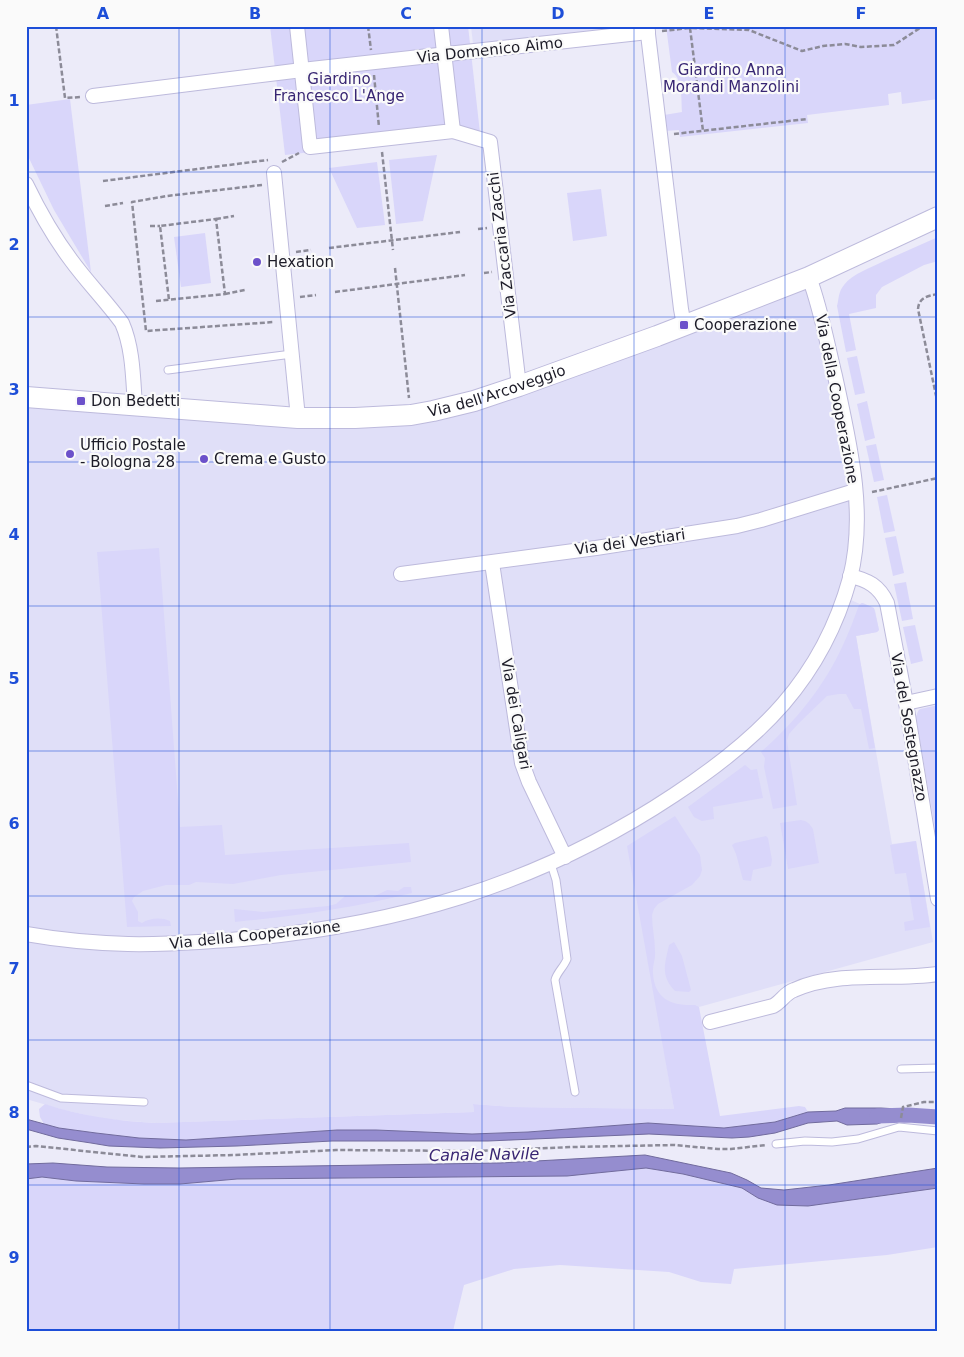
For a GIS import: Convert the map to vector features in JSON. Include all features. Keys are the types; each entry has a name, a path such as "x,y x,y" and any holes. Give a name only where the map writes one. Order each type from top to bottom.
{"street":[{"path":"297,26 310,147 453,131 441,26"},
{"name":"Via Domenico Aimo","path":"93,96 648,29"},
{"path":"648,29 684,325"},
{"name":"Via Zaccaria Zacchi","path":"453,131 490,142 519,386"},
{"path":"273,170 298,418"},
{"path":"26,184 59,244 122,323 130,349 135,406"},
{"name":"Via dell'Arcoveggio","path":"26,397 298,418 356,418 411,415 433,411 474,401 519,386 684,325 809,277 938,218"},
{"name":"Via della Cooperazione","path":"26,934 75,941 139,944 178,943 320,930 426,908 493,887 565,857 621,828 680,791 732,753 766,724 791,696 817,657 840,609 850,576 854,553 856,529 855,491 846,432 822,316 809,277"},
{"name":"Via dei Vestiari","path":"401,574 737,526 855,491"},
{"name":"Via dei Caligari","path":"492,562 522,763 529,782 565,857"},
{"name":"Via del Sostegnazzo","path":"850,576 875,586 884,596 889,613 906,703 938,899"},
{"path":"906,703 938,696"},
{"path":"710,1022 773,1006 778,1004 793,990 821,980 938,974"}],"lane":[{"path":"168,370 292,354"},
{"path":"550,864 556,880 567,959 556,976 556,980 575,1092"},
{"path":"901,1069 938,1068"},
{"path":"26,1085 61,1098 144,1102"},
{"path":"776,1144 858,1139 898,1127 938,1131"}],"path":[{"path":"56,26 65,98 93,96"},
{"path":"648,29 690,27 749,30 802,51 845,44 862,47 894,45 923,26"},
{"path":"690,27 703,131"},
{"path":"660,135 807,119"},
{"path":"103,182 272,160 273,170 310,147"},
{"path":"254,186 132,202 144,317 146,331 270,322"},
{"path":"105,206 123,203"},
{"path":"150,226 234,216"},
{"path":"216,219 224,294"},
{"path":"160,226 169,300"},
{"path":"329,248 460,232"},
{"path":"395,268 397,284"},
{"path":"334,292 465,275"},
{"name":"Via dell'Arcoveggio","path":"397,284 409,399 401,400"},
{"path":"156,301 245,290"},
{"path":"938,294 921,299 918,309 938,405"},
{"path":"872,492 938,478"},
{"path":"900,1122 903,1107 924,1102 938,1102"},
{"path":"26,1147 36,1146 91,1153 152,1157 336,1150 475,1151 674,1145 731,1149 776,1144"}],"shaded area":[{"path":"471,26 643,26 473,44"},
{"path":"809,277 855,491 844,597 860,604 863,603 875,610 879,630 856,636 892,844 916,841 933,942 699,1007 658,1014 674,1109 512,1107 473,1104 474,1112 155,1123 104,1119 26,1099 26,403 226,423 370,423 409,425"},
{"path":"845,1108 898,1109 895,1122 886,1121 877,1124 847,1125 837,1121 808,1123 775,1133 732,1138 649,1134 488,1141 332,1141 160,1148 109,1146 58,1138 26,1129 26,1119 59,1128 96,1133 139,1138 186,1140 337,1130 472,1134 528,1132 648,1123 724,1128 775,1122 808,1112 836,1111"},
{"path":"645,1155 731,1173 761,1188 784,1190 938,1168 938,1188 808,1206 777,1205 758,1198 742,1188 683,1174 646,1168 567,1176 237,1179 180,1184 76,1181 42,1177 26,1179 26,1164 53,1163 107,1167 179,1168 500,1163"}],"green space":[{"name":"Giardino Francesco L'Ange","path":"270,26 468,26 480,133 285,155"},
{"name":"Giardino Anna Morandi Manzolini","path":"666,26 938,26 938,99 902,104 901,92 888,94 889,105 807,115 808,123 680,137 679,130 665,131 664,115 682,112 680,85 676,75 672,72"},
{"path":"70,99 91,272 54,210 26,152 26,105"},
{"path":"437,155 423,221 396,224 389,160"},
{"path":"377,162 385,225 357,228 329,168"},
{"path":"601,189 607,236 573,241 567,193"},
{"path":"205,233 211,283 181,287 174,237"},
{"path":"938,237 938,261 924,265 882,287 876,295 876,308 849,314 856,350 846,352 837,306 844,285 862,271"},
{"path":"857,356 865,393 855,395 847,358"},
{"path":"867,401 875,438 865,441 857,404"},
{"path":"876,444 884,480 874,482 866,446"},
{"path":"887,495 895,531 884,533 877,497"},
{"path":"896,536 904,573 893,576 885,538"},
{"path":"159,548 180,827 222,825 225,855 409,843 411,862 281,875 233,884 196,882 189,885 166,885 143,891 134,897 132,901 138,912 138,921 142,923 152,919 163,919 170,921 171,926 127,927 97,552"},
{"path":"906,582 913,619 902,621 894,584"},
{"path":"862,603 874,608 879,630 856,636 875,748 869,749 861,709 854,709 846,694 827,696 789,734 787,741 797,805 773,809 764,767 765,758 761,752 797,716 818,689 835,660 859,605"},
{"path":"915,625 923,661 911,664 903,627"},
{"path":"938,705 938,846 916,717 920,709"},
{"path":"745,765 751,770 757,769 763,798 713,807 714,819 702,821 694,817 688,807"},
{"path":"675,816 700,855 702,870 700,876 692,885 658,904 654,909 652,915 655,954 653,971 657,990 666,1000 699,1007 720,1116 799,1106 805,1107 808,1112 775,1122 724,1128 648,1123 528,1132 472,1134 337,1130 186,1140 139,1138 59,1128 44,1124 40,1117 39,1109 45,1104 72,1112 100,1117 155,1123 474,1112 473,1104 512,1107 674,1109 627,846"},
{"path":"801,820 808,823 813,829 819,863 788,869 780,823"},
{"path":"766,836 772,860 771,866 753,870 751,881 743,880 732,845"},
{"path":"916,841 930,927 905,931 904,922 914,920 906,873 895,874 890,845"},
{"path":"404,887 411,887 412,893 324,911 235,922 234,909 263,912 328,906 336,904 345,896 373,897 387,890 398,891"},
{"path":"674,942 682,956 691,990 689,992 675,991 665,974 669,945"},
{"path":"646,1168 683,1174 742,1188 758,1198 847,1201 938,1188 938,1247 887,1255 734,1269 731,1284 701,1282 669,1272 560,1265 514,1269 464,1285 453,1331 26,1331 26,1179 42,1177 76,1181 180,1184 237,1179 567,1176"}],"waterway":[{"name":"Canale Navile","path":"877,1116 908,1115 938,1117"}],"place":[{"name":"Hexation","path":"257,262"},
{"name":"Cooperazione","path":"684,325"},
{"name":"Don Bedetti","path":"81,401"},
{"name":"Ufficio Postale - Bologna 28","path":"70,454"},
{"name":"Crema e Gusto","path":"204,459"}]}
